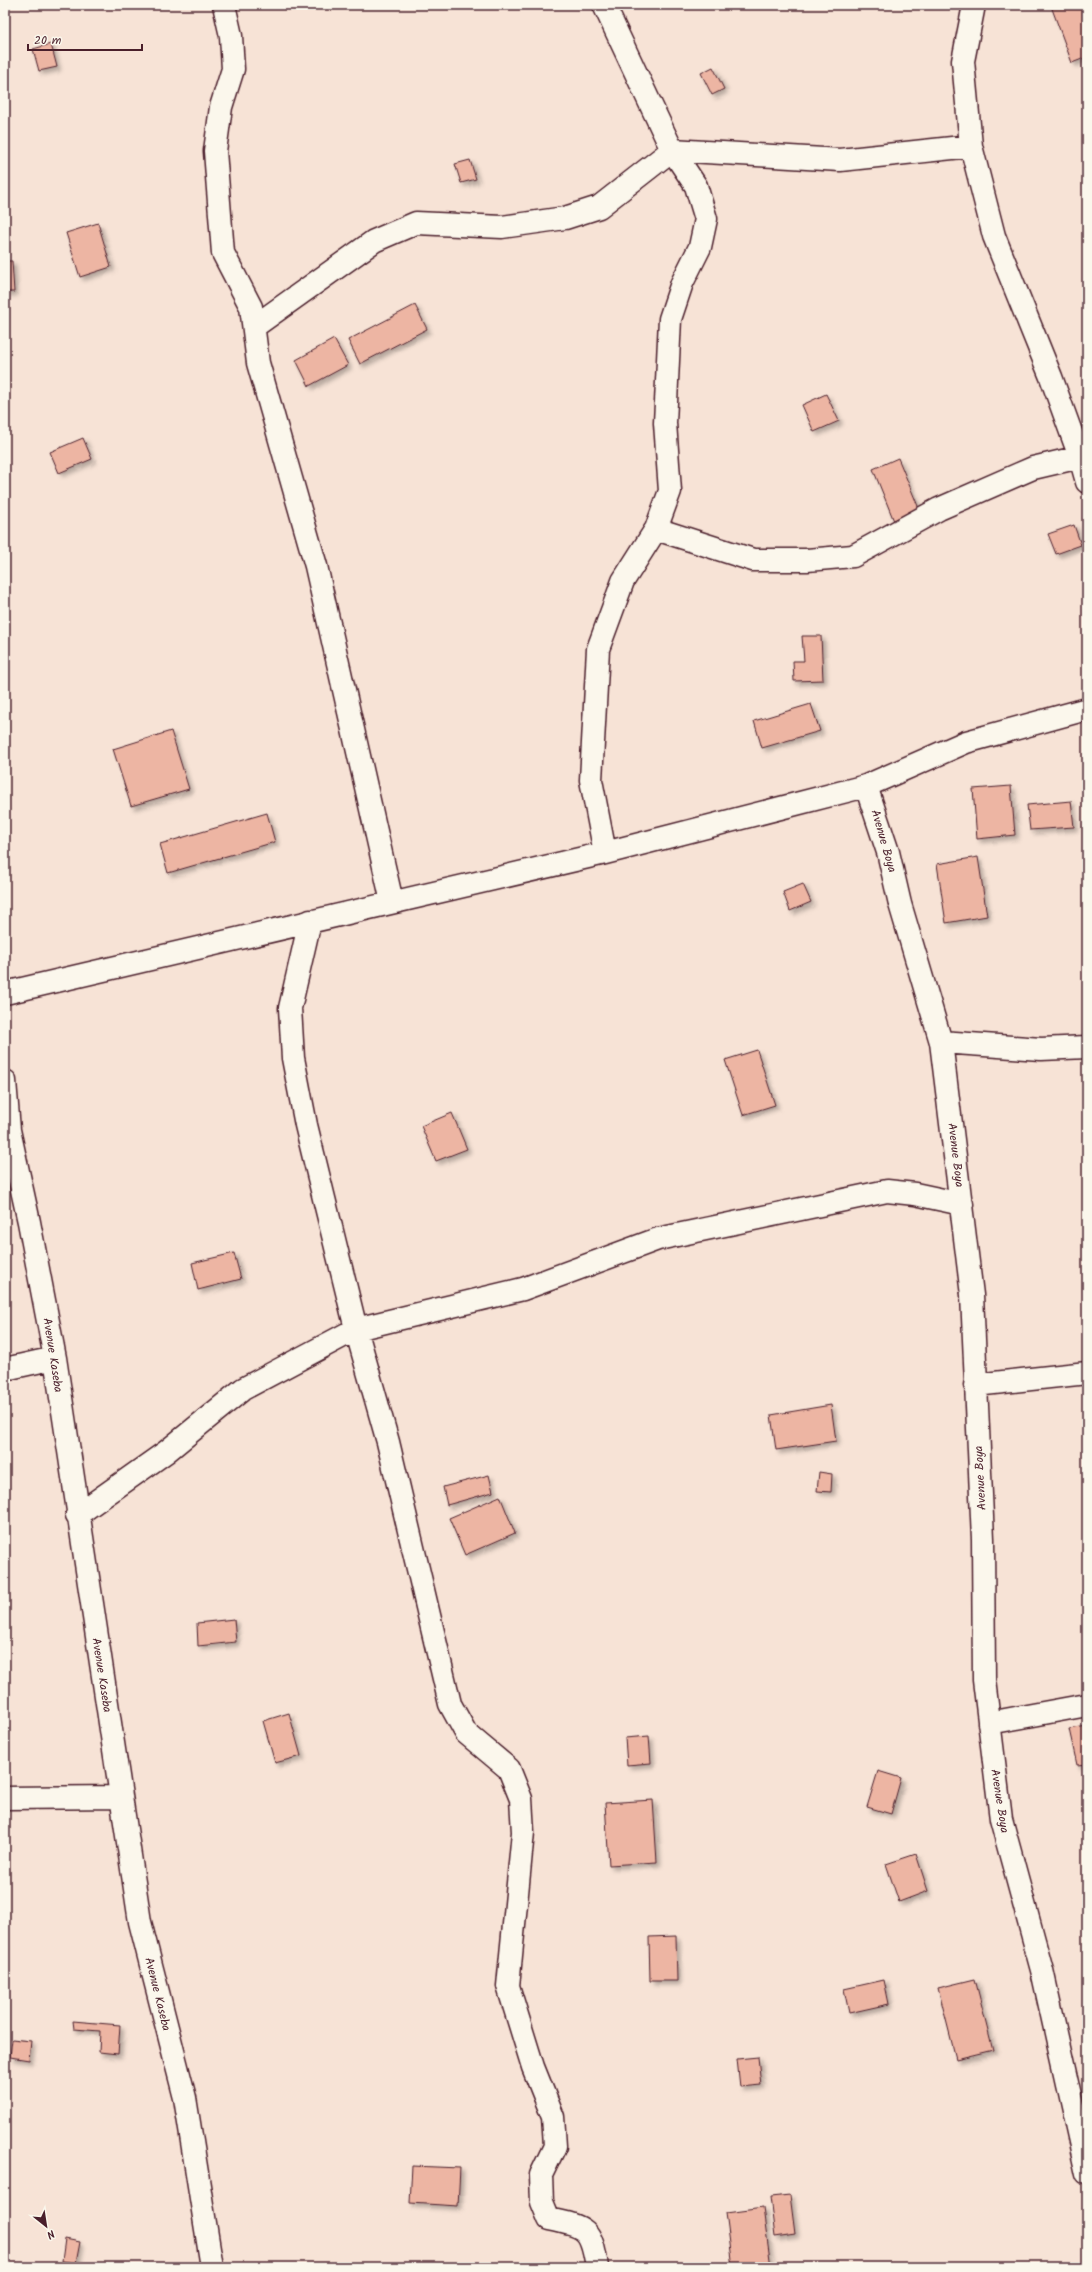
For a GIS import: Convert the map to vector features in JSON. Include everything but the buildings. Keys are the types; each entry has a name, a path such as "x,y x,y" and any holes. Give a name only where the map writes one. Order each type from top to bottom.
{"street":[{"path":"224,5 231,36 233,69 221,107 215,151 223,253 251,307 255,326 258,363 316,566 392,902"},
{"path":"604,5 672,150 696,186 706,219 700,247 682,283 670,319 665,423 670,491 656,529 623,581 598,649 591,780 605,852"},
{"path":"974,5 963,61 971,146 994,236 1083,453 1087,482"},
{"path":"255,326 374,241 416,223 502,227 565,218 599,207 672,150 840,160 971,146"},
{"path":"656,529 754,560 807,560 853,556 939,509 1033,468 1083,453"},
{"path":"5,993 605,852 866,786 966,742 1087,709"},
{"name":"Avenue Boya","path":"866,786 888,852 900,904 942,1042 972,1295 982,1539 984,1680 988,1723 1001,1819 1042,1970 1087,2173"},
{"path":"310,921 290,1008 293,1058 306,1125 356,1329 388,1442 450,1704 466,1733 509,1769 521,1799 523,1832 508,1986 533,2067 553,2117 555,2146 541,2175 542,2202 549,2219 579,2225 594,2242 597,2267"},
{"path":"942,1042 1041,1049 1087,1047"},
{"name":"Avenue Kaseba","path":"5,1081 9,1130 29,1222 55,1358 77,1515 140,1922 185,2098 212,2267"},
{"path":"77,1515 166,1452 243,1389 356,1329 523,1289 658,1239 887,1191 915,1194 962,1204"},
{"path":"5,1369 55,1358"},
{"path":"975,1385 1087,1373"},
{"path":"988,1723 1087,1705"},
{"path":"5,1798 120,1797"}]}
